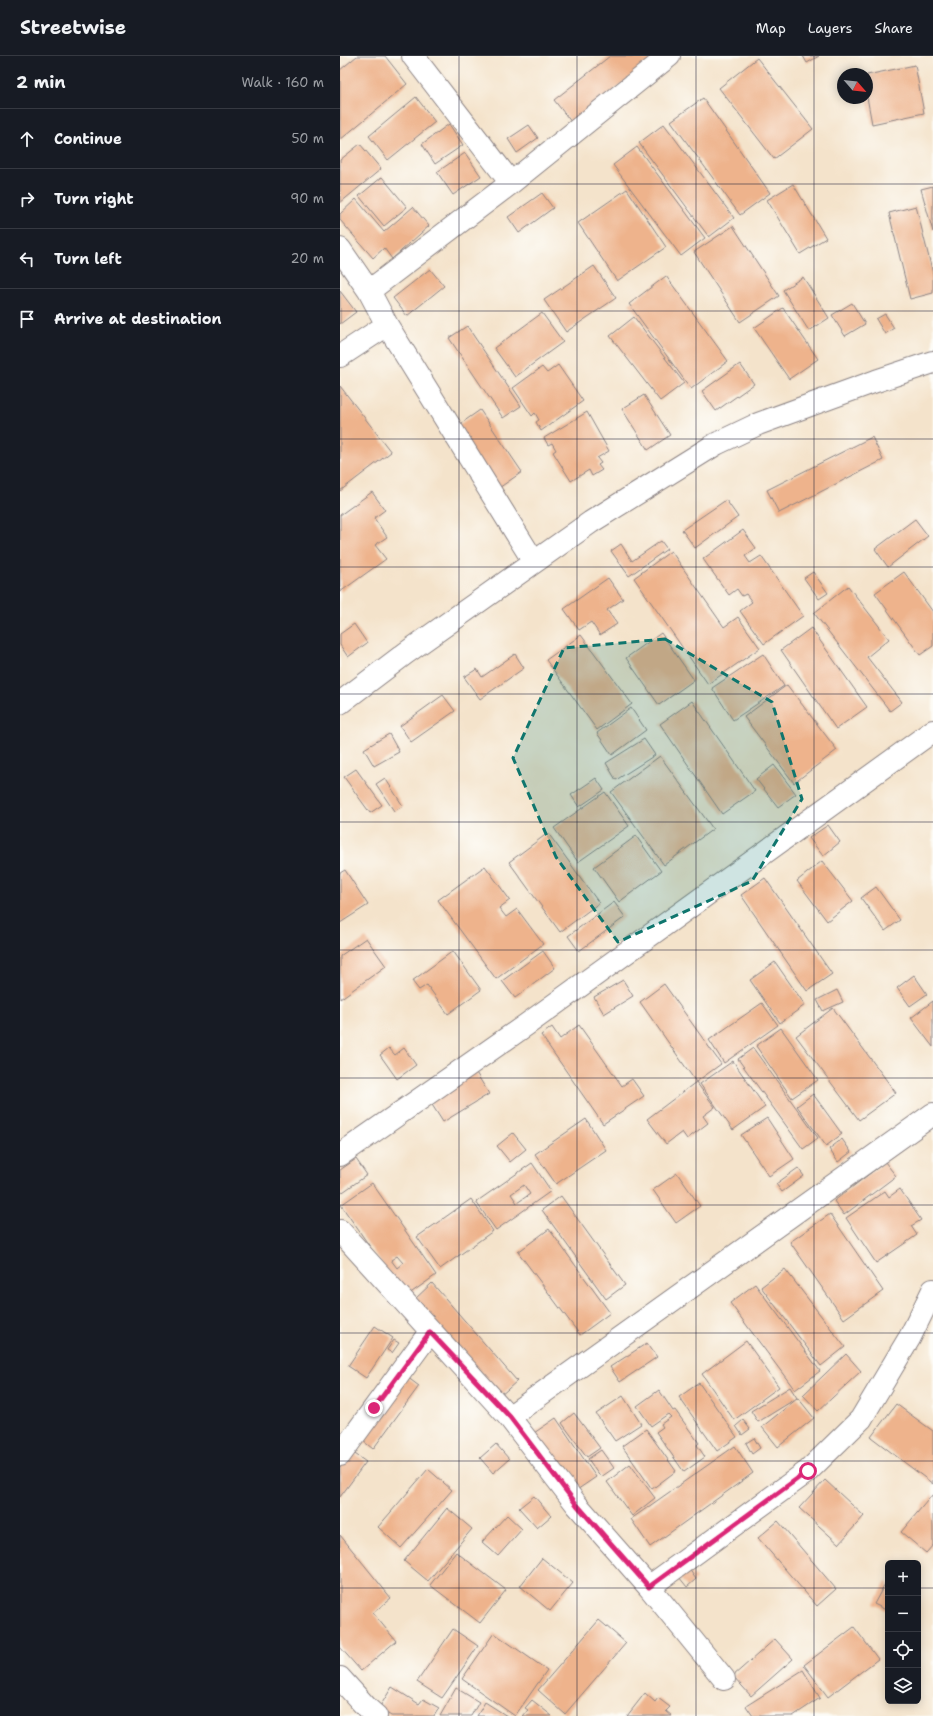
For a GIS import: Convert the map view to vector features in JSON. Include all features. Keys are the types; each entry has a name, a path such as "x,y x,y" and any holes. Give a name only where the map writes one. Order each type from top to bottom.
{"street":[{"path":"412,56 511,183"},
{"path":"369,291 511,183 670,56"},
{"path":"340,249 369,291 387,325 534,562"},
{"path":"340,356 387,325"},
{"path":"340,703 406,653 591,522 716,444 765,422 876,381 933,362"},
{"path":"340,1155 526,1025 933,731"},
{"path":"510,1417 933,1114"},
{"path":"340,1231 430,1332 510,1417 577,1505 649,1587 724,1680"},
{"path":"649,1587 808,1471 861,1419 910,1337 933,1290"},
{"path":"340,1455 430,1332"},
{"path":"340,1678 376,1716"}],"highlighted area":[{"path":"665,639 772,702 802,799 752,881 618,942 556,857 513,758 564,648"}],"building":[{"path":"357,56 385,56 407,84 340,140 340,70"},
{"path":"610,56 658,56 572,123 554,100"},
{"path":"803,56 819,56 807,63"},
{"path":"757,58 813,129 774,159 719,88"},
{"path":"915,65 924,113 872,124 868,104 873,104 873,74"},
{"path":"416,97 435,122 388,160 369,136"},
{"path":"703,98 770,193 740,215 671,121"},
{"path":"449,124 463,145 435,164 422,144"},
{"path":"664,124 734,218 709,237 639,143"},
{"path":"529,125 538,138 517,153 508,139"},
{"path":"360,144 381,169 340,203 340,160"},
{"path":"637,147 705,238 681,256 613,165"},
{"path":"465,153 481,176 453,195 437,172"},
{"path":"382,177 407,207 384,226 359,196"},
{"path":"793,184 826,238 800,254 767,200"},
{"path":"933,186 933,232 921,189"},
{"path":"627,189 666,247 617,281 578,223"},
{"path":"542,193 553,208 519,233 508,217"},
{"path":"356,199 384,232 413,207 429,226 392,259 384,248 373,258 340,220 340,214"},
{"path":"916,206 933,274 933,293 910,299 889,213"},
{"path":"733,226 779,296 740,322 694,252"},
{"path":"594,266 616,298 566,332 544,300"},
{"path":"430,269 444,286 407,316 393,298"},
{"path":"666,276 728,361 691,389 629,304"},
{"path":"803,277 829,318 809,331 783,290"},
{"path":"340,291 356,312 340,324"},
{"path":"852,303 865,324 845,336 832,315"},
{"path":"783,308 818,359 789,379 754,328"},
{"path":"542,313 563,342 515,377 494,348"},
{"path":"885,314 894,328 885,334 876,319"},
{"path":"634,317 684,383 660,401 610,336"},
{"path":"467,326 521,406 503,418 449,338"},
{"path":"740,364 754,384 716,411 702,391"},
{"path":"558,365 583,401 541,431 536,422 539,420 535,413 532,416 513,388 542,367 547,373"},
{"path":"340,386 391,452 340,491"},
{"path":"644,395 670,435 648,450 622,409"},
{"path":"480,410 522,472 496,490 453,429"},
{"path":"587,412 609,451 597,458 601,463 598,465 602,470 592,476 589,470 571,481 553,452 556,450 552,443 548,445 544,438"},
{"path":"872,437 883,460 779,513 767,490"},
{"path":"372,492 385,510 374,518 387,537 375,545 386,559 340,592 340,515"},
{"path":"726,500 738,517 695,548 682,530"},
{"path":"915,519 928,536 888,567 875,549"},
{"path":"743,530 756,548 745,556 750,563 761,556 803,616 764,644 740,611 752,602 746,594 742,596 737,589 729,595 703,559"},
{"path":"661,541 667,549 629,576 611,551 621,544 632,561"},
{"path":"671,551 724,627 738,617 760,648 708,684 634,578"},
{"path":"813,572 828,593 819,599 804,578"},
{"path":"904,572 933,612 933,646 920,655 875,593"},
{"path":"608,578 623,599 607,610 617,624 600,635 591,622 579,630 564,609"},
{"path":"848,586 889,639 867,657 902,702 890,711 814,613"},
{"path":"354,624 367,643 348,657 340,645 340,634"},
{"path":"811,628 867,707 836,729 781,650"},
{"path":"661,633 694,680 659,705 626,658"},
{"path":"581,635 632,704 597,730 546,660"},
{"path":"515,654 524,668 480,699 464,677 477,669 482,677"},
{"path":"763,654 784,686 733,720 712,688"},
{"path":"787,685 837,750 794,783 744,717"},
{"path":"443,695 455,711 411,742 400,726"},
{"path":"692,701 755,791 722,814 660,724"},
{"path":"631,708 646,730 612,755 597,733"},
{"path":"389,734 399,752 374,766 364,749"},
{"path":"644,739 655,755 616,780 606,763"},
{"path":"660,756 713,829 664,865 611,792"},
{"path":"774,765 796,794 778,807 756,779"},
{"path":"356,769 382,805 370,813 344,777"},
{"path":"385,778 403,806 394,811 376,784"},
{"path":"596,778 604,790 579,807 571,795"},
{"path":"605,792 629,826 578,862 554,828"},
{"path":"828,825 840,842 823,856 809,838"},
{"path":"548,833 599,903 560,932 509,862"},
{"path":"636,836 661,871 619,902 594,867"},
{"path":"822,861 853,901 827,921 797,881"},
{"path":"485,866 510,900 499,908 506,917 517,909 543,944 496,979 438,900"},
{"path":"345,870 368,905 340,923 340,873"},
{"path":"765,878 832,974 807,991 741,895"},
{"path":"876,887 900,920 885,931 861,898"},
{"path":"614,902 625,917 579,951 568,936"},
{"path":"366,938 386,966 340,999 340,956"},
{"path":"453,951 481,990 448,1014 427,985 419,990 412,981"},
{"path":"543,951 555,968 515,998 502,981"},
{"path":"775,962 805,1005 780,1023 750,980"},
{"path":"914,975 927,994 910,1006 897,988"},
{"path":"623,980 633,996 604,1014 594,997"},
{"path":"664,984 721,1064 696,1082 640,1002"},
{"path":"837,990 843,1002 823,1011 817,1000"},
{"path":"933,1001 933,1047 911,1018"},
{"path":"762,1003 778,1025 724,1063 709,1040"},
{"path":"833,1008 896,1093 859,1120 796,1036"},
{"path":"579,1025 622,1086 632,1079 644,1096 603,1124 541,1035 552,1027 560,1039"},
{"path":"781,1028 818,1080 792,1098 756,1046"},
{"path":"389,1048 395,1055 404,1048 416,1065 397,1079 380,1055"},
{"path":"753,1048 818,1138 803,1149 738,1059"},
{"path":"733,1061 765,1107 733,1130 700,1084"},
{"path":"475,1071 489,1094 443,1122 429,1100"},
{"path":"696,1082 715,1107 703,1116 708,1123 687,1139 682,1132 666,1144 647,1119"},
{"path":"813,1094 842,1134 826,1146 797,1106"},
{"path":"767,1118 794,1159 769,1176 741,1135"},
{"path":"586,1119 606,1150 556,1184 535,1154"},
{"path":"513,1133 526,1149 510,1162 497,1146"},
{"path":"842,1139 851,1152 838,1162 829,1149"},
{"path":"356,1159 367,1175 340,1194 340,1170"},
{"path":"885,1162 896,1176 844,1215 834,1201"},
{"path":"532,1163 551,1191 496,1230 476,1202","holes":["524,1185 530,1194 517,1203 511,1194"]},
{"path":"798,1168 804,1176 782,1192 776,1184"},
{"path":"677,1173 700,1206 676,1223 653,1190"},
{"path":"372,1183 436,1275 405,1297 341,1205","holes":["397,1256 403,1263 397,1268 391,1260"]},
{"path":"900,1189 921,1220 911,1226 917,1235 876,1263 846,1218 885,1191 889,1197"},
{"path":"561,1196 625,1285 606,1299 542,1210"},
{"path":"471,1199 493,1231 440,1269 417,1237"},
{"path":"830,1214 883,1291 844,1319 790,1242"},
{"path":"549,1229 610,1313 580,1335 518,1252"},
{"path":"785,1269 845,1347 821,1366 761,1287"},
{"path":"432,1283 517,1381 499,1397 414,1300"},
{"path":"755,1284 820,1371 795,1390 730,1303"},
{"path":"375,1326 393,1338 366,1378 348,1366"},
{"path":"394,1340 399,1343 392,1353 387,1350"},
{"path":"746,1341 779,1387 734,1420 702,1374"},
{"path":"647,1343 657,1357 620,1382 610,1367"},
{"path":"846,1354 861,1371 818,1411 803,1395"},
{"path":"403,1374 419,1386 373,1449 357,1436"},
{"path":"699,1383 737,1437 717,1451 679,1397"},
{"path":"790,1387 797,1398 758,1422 751,1411"},
{"path":"659,1390 673,1411 675,1410 699,1443 697,1445 705,1457 684,1472 656,1432 663,1427 661,1424 671,1417 668,1414 651,1426 637,1406"},
{"path":"623,1396 641,1424 615,1441 596,1414"},
{"path":"798,1398 814,1418 778,1447 762,1427"},
{"path":"896,1404 933,1431 933,1484 871,1437"},
{"path":"574,1413 600,1448 587,1457 562,1423"},
{"path":"556,1418 596,1477 571,1494 531,1435"},
{"path":"743,1420 750,1429 742,1435 736,1426"},
{"path":"646,1429 676,1471 652,1489 622,1446"},
{"path":"754,1438 760,1448 752,1454 746,1443"},
{"path":"496,1444 509,1459 493,1473 480,1458"},
{"path":"735,1446 753,1473 650,1547 631,1519"},
{"path":"348,1449 366,1462 340,1497 340,1460"},
{"path":"601,1450 614,1468 601,1477 588,1459"},
{"path":"630,1464 655,1498 632,1516 607,1482"},
{"path":"428,1469 452,1490 401,1548 378,1527"},
{"path":"825,1480 864,1516 839,1544 799,1508"},
{"path":"933,1494 933,1545 926,1553 901,1532"},
{"path":"534,1496 551,1516 537,1528 519,1508"},
{"path":"447,1508 472,1529 428,1581 404,1561"},
{"path":"507,1515 522,1529 498,1556 482,1542"},
{"path":"778,1521 836,1589 817,1606 758,1538"},
{"path":"340,1535 391,1598 373,1613 396,1641 361,1671 340,1647"},
{"path":"456,1552 506,1590 480,1623 430,1585"},
{"path":"542,1558 573,1583 550,1611 520,1586"},
{"path":"689,1569 696,1579 687,1587 679,1577"},
{"path":"885,1584 885,1610 874,1604"},
{"path":"599,1620 626,1643 565,1714 538,1690"},
{"path":"854,1627 878,1659 828,1697 804,1665"},
{"path":"453,1629 478,1646 442,1698 417,1682"},
{"path":"494,1633 547,1670 515,1716 462,1679"},
{"path":"775,1639 793,1659 751,1696 733,1676"},
{"path":"803,1670 820,1698 793,1716 753,1716 746,1706"},
{"path":"392,1687 419,1704 423,1699 439,1708 434,1716 391,1716 379,1708"},
{"path":"456,1688 479,1702 471,1716 440,1716"},
{"path":"645,1693 655,1702 658,1698 670,1707 666,1711 672,1716 627,1716"},
{"path":"532,1700 552,1716 523,1716 528,1710 525,1708"},
{"path":"485,1702 507,1716 477,1716"}],"route":[{"path":"374,1408 430,1332 510,1417 577,1505 649,1587 808,1471"}]}
